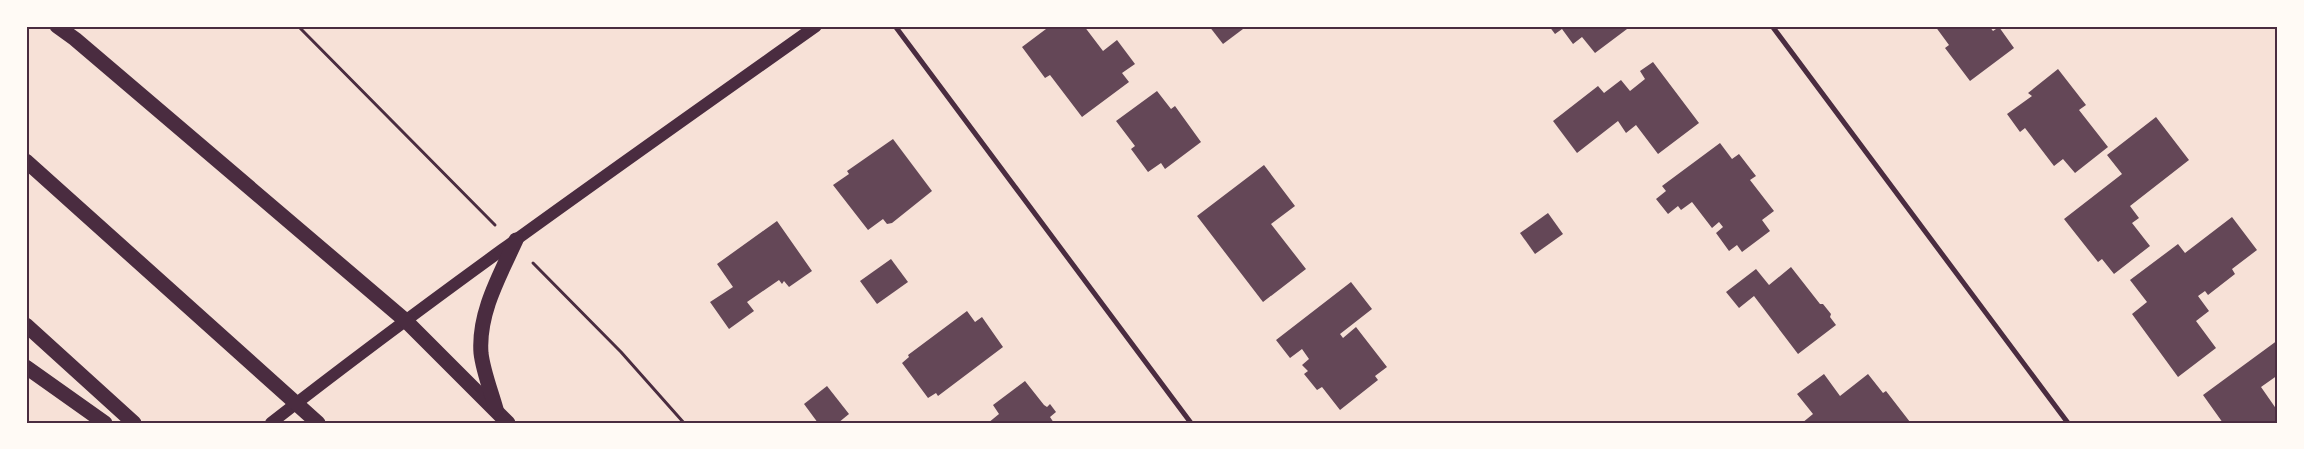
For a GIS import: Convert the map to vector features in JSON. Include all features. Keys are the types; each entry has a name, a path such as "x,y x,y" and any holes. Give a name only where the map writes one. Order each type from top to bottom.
{"highway":[{"path":"57,26 406,321 508,423"},
{"path":"26,161 318,423"},
{"path":"496,411 481,353 483,326 490,297 516,240"},
{"path":"26,325 134,423"},
{"path":"26,367 105,423"}],"main road":[{"path":"271,423 358,355 816,26"}],"street":[{"path":"895,26 1191,423"},
{"path":"1772,26 2068,423"}],"path":[{"path":"298,26 502,232"},
{"path":"530,260 622,352 684,423"}],"building":[{"path":"1050,26 1084,26 1103,51 1117,40 1135,64 1122,73 1129,82 1082,117 1050,75 1045,78 1022,47"},
{"path":"1209,26 1247,26 1223,44"},
{"path":"1549,26 1631,26 1595,53 1582,37 1573,44 1562,29 1555,34"},
{"path":"1935,26 1989,26 1993,31 1999,27 2014,48 1970,81 1945,48 1949,45"},
{"path":"1653,62 1699,123 1658,154 1636,125 1626,133 1618,121 1577,153 1553,121 1598,86 1604,93 1621,80 1630,91 1645,79 1640,71"},
{"path":"2058,69 2086,105 2079,110 2108,147 2075,173 2063,159 2054,166 2025,128 2020,132 2007,114 2032,96 2028,93"},
{"path":"1157,91 1171,109 1175,106 1201,142 1165,169 1161,163 1148,172 1131,149 1135,146 1116,121"},
{"path":"2156,117 2189,160 2130,206 2139,218 2132,223 2150,246 2114,274 2102,259 2098,262 2064,219 2122,174 2107,155"},
{"path":"893,139 932,191 892,223 887,224 883,219 868,230 833,185 849,174 847,171"},
{"path":"1720,143 1732,159 1739,154 1756,176 1750,180 1774,211 1762,220 1770,231 1742,252 1737,245 1729,251 1716,233 1723,227 1719,222 1712,228 1692,202 1681,210 1678,206 1668,214 1656,199 1666,191 1662,186"},
{"path":"1264,165 1295,206 1271,224 1306,269 1263,302 1197,216"},
{"path":"1548,213 1563,234 1535,254 1520,233"},
{"path":"2232,217 2257,250 2232,269 2235,274 2208,295 2205,291 2198,296 2209,311 2196,321 2216,348 2178,377 2132,314 2147,302 2130,280 2178,244 2185,253"},
{"path":"777,221 812,271 789,287 784,281 782,284 779,280 747,302 754,311 729,329 710,302 733,287 717,264"},
{"path":"891,259 908,282 877,304 860,281"},
{"path":"1791,267 1820,304 1823,304 1831,314 1830,317 1836,325 1798,354 1754,296 1739,308 1726,292 1756,269 1769,285"},
{"path":"1351,282 1372,309 1340,334 1343,338 1356,327 1387,367 1375,376 1378,380 1340,410 1322,387 1317,390 1304,374 1308,371 1302,365 1309,359 1302,349 1290,358 1276,340"},
{"path":"967,311 975,322 982,317 1003,347 938,396 936,393 928,398 902,363 909,357 908,355"},
{"path":"2278,340 2278,375 2261,387 2277,410 2275,412 2278,415 2278,423 2223,423 2203,395"},
{"path":"1824,374 1840,396 1868,374 1883,393 1886,391 1910,422 1802,423 1813,414 1797,394"},
{"path":"1025,381 1044,405 1047,407 1050,404 1056,412 1050,417 1054,423 988,423 999,414 993,405"},
{"path":"827,386 849,414 838,423 818,423 804,404"}]}
